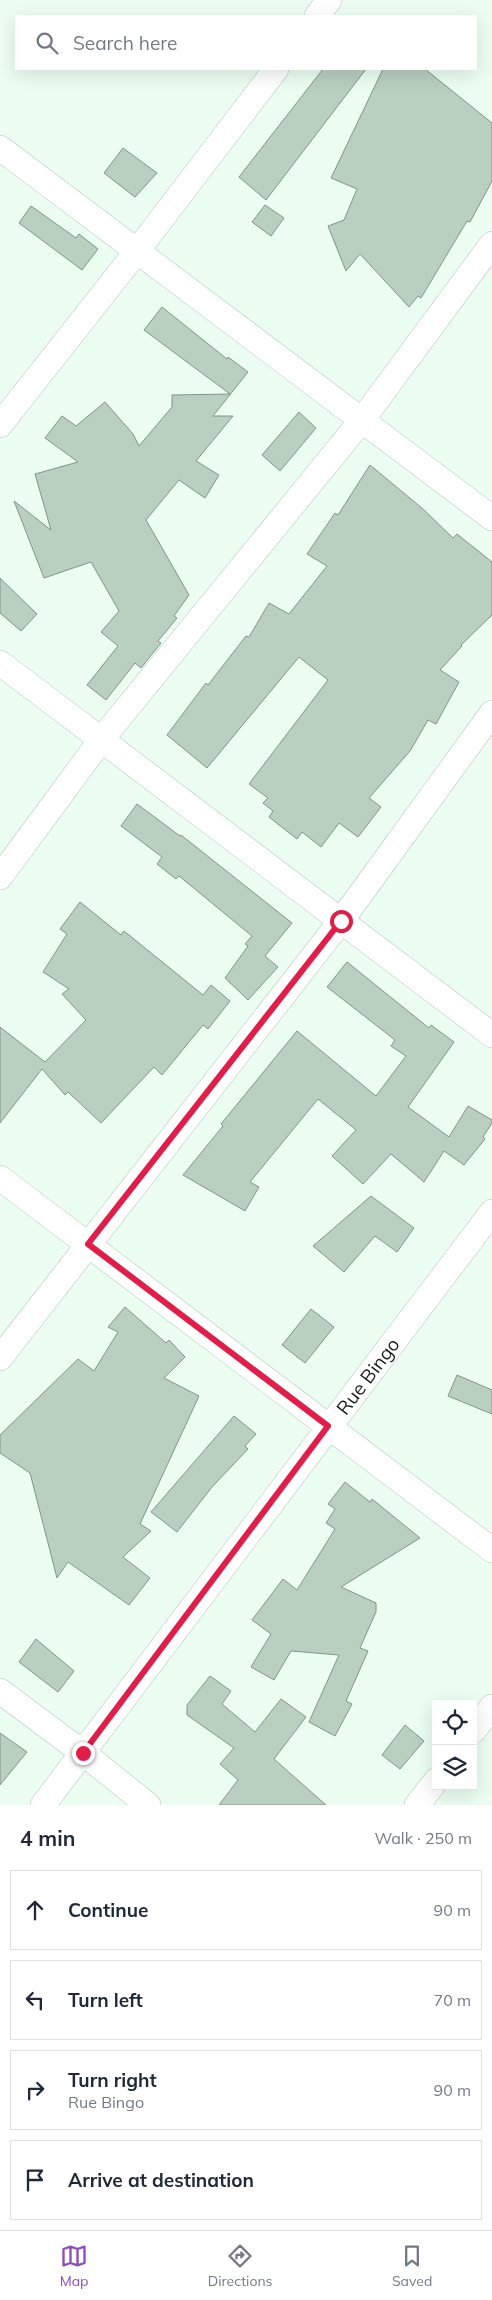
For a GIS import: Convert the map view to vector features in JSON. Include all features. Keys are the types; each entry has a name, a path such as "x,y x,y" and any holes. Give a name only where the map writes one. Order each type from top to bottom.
{"street":[{"path":"318,15 329,0"},
{"path":"0,425 137,251 275,70"},
{"path":"0,148 492,518"},
{"path":"0,877 101,740 362,420 492,244"},
{"path":"0,663 492,1035"},
{"path":"0,1358 341,921 492,714"},
{"path":"0,1178 492,1550"},
{"name":"Rue Bingo","path":"43,1805 328,1426 492,1212"},
{"path":"0,1691 83,1753 148,1805"},
{"path":"477,1726 492,1707"},
{"path":"418,1805 432,1786"}],"building":[{"path":"322,70 365,70 266,200 239,177"},
{"path":"383,70 426,70 492,123 492,181 470,222 467,221 421,298 418,296 409,307 360,254 346,271 328,226 344,220 357,189 331,178"},
{"path":"123,148 157,173 135,197 104,173"},
{"path":"265,205 284,218 271,236 252,222"},
{"path":"31,206 76,238 79,234 98,249 82,270 19,223"},
{"path":"162,307 227,359 228,357 248,372 213,416 233,416 196,461 219,475 205,498 179,480 146,520 189,595 174,616 177,618 158,641 161,643 141,668 135,663 106,700 87,685 118,646 101,632 119,611 91,562 44,578 14,501 51,530 35,474 78,462 45,438 62,416 76,426 105,402 133,434 139,446 172,407 172,395 230,394 144,330"},
{"path":"299,412 316,428 280,471 262,455"},
{"path":"370,465 423,509 453,538 457,534 492,562 492,615 461,645 440,670 459,682 436,724 428,720 410,751 369,798 381,807 358,837 339,823 321,847 302,832 297,839 269,817 273,811 263,803 268,798 249,784 328,680 299,657 207,768 167,735 206,683 208,685 246,636 249,637 269,603 289,614 327,566 307,554 335,513 338,515"},
{"path":"0,578 37,614 21,631 0,613"},
{"path":"137,804 181,835 292,923 265,956 278,967 248,1000 225,978 248,946 245,944 252,936 179,876 176,879 157,864 162,857 121,826"},
{"path":"80,902 121,935 124,931 203,995 211,985 230,1001 208,1029 203,1025 162,1075 154,1067 101,1123 68,1092 65,1095 42,1069 0,1123 0,1027 45,1062 86,1020 62,994 69,989 43,972 67,934 60,929"},
{"path":"347,962 429,1028 431,1025 454,1042 408,1107 449,1137 468,1106 492,1120 492,1123 483,1137 485,1139 464,1165 444,1151 424,1182 391,1154 363,1184 332,1156 356,1130 318,1099 250,1182 259,1187 245,1211 183,1175 223,1126 221,1124 297,1031 376,1096 406,1056 391,1046 395,1040 327,987"},
{"path":"371,1196 414,1228 397,1252 375,1236 344,1272 313,1246"},
{"path":"125,1307 166,1343 169,1340 185,1357 164,1378 199,1396 140,1524 151,1531 123,1557 150,1578 129,1605 68,1562 57,1578 30,1473 0,1453 0,1435 78,1359 94,1371 118,1332 108,1327"},
{"path":"311,1309 334,1327 305,1363 282,1345"},
{"path":"457,1375 492,1390 492,1414 448,1396"},
{"path":"234,1416 256,1434 245,1446 248,1449 212,1487 177,1532 151,1512"},
{"path":"345,1482 370,1502 372,1499 420,1538 341,1587 376,1603 376,1612 360,1648 368,1651 346,1701 352,1704 335,1736 309,1722 339,1655 291,1651 274,1680 251,1667 271,1634 252,1620 283,1579 297,1590 335,1529 326,1523 335,1509 328,1504"},
{"path":"36,1639 74,1671 58,1692 19,1662"},
{"path":"210,1676 231,1691 222,1704 255,1732 281,1699 306,1717 274,1759 326,1805 219,1805 238,1780 220,1764 234,1748 187,1715 187,1705"},
{"path":"405,1725 424,1741 400,1769 382,1755"},
{"path":"0,1733 27,1752 0,1785"}],"route":[{"path":"83,1753 328,1426 88,1244 341,921"}]}
